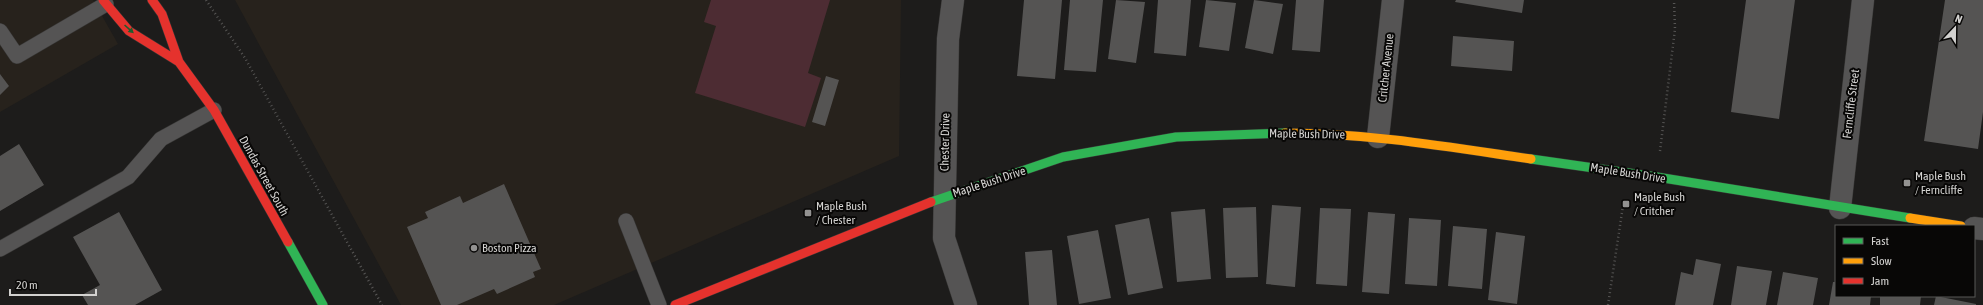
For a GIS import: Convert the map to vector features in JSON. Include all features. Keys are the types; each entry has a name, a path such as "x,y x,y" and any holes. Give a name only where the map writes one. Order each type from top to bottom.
{"street":[{"name":"Dundas Street South","path":"152,0 162,14 179,62 214,110 323,305"},
{"name":"Chester Drive","path":"953,0 948,39 944,238 966,305"},
{"name":"Critcher Avenue","path":"1378,137 1394,0"},
{"name":"Ferncliffe Street","path":"1840,208 1863,0"},
{"name":"Dundas Street South","path":"105,2 129,31 179,62"},
{"name":"Maple Bush Drive","path":"675,305 945,196 1064,157 1176,137 1251,133 1322,133 1378,137 1657,177 1840,208 1953,225"}],"lane":[{"path":"0,31 17,56 105,2"},
{"path":"0,249 128,177 161,139 214,110"},
{"path":"626,221 659,305"}],"path":[{"path":"206,0 245,58 382,305"},
{"path":"1657,177 1675,29 1674,0"},
{"path":"1608,305 1621,218"}],"shaded area":[{"path":"0,0 93,0 118,44 0,112"},
{"path":"235,0 901,0 899,156 554,305 401,305"},
{"path":"711,0 830,0 808,73 821,78 805,127 695,93 716,26 704,22"}],"building":[{"path":"1024,0 1062,0 1055,79 1017,76"},
{"path":"1070,0 1103,0 1096,72 1064,70"},
{"path":"1116,0 1145,2 1136,63 1108,59"},
{"path":"1158,0 1191,0 1186,56 1154,53"},
{"path":"1206,0 1236,3 1229,51 1199,47"},
{"path":"1254,0 1283,4 1273,54 1245,48"},
{"path":"1296,0 1324,0 1320,52 1292,50"},
{"path":"1456,0 1524,0 1522,13 1455,2"},
{"path":"1746,0 1795,0 1779,119 1731,112"},
{"path":"1945,0 1983,0 1983,112 1978,149 1924,141"},
{"path":"1453,36 1514,41 1512,71 1451,66"},
{"path":"0,74 9,86 0,95"},
{"path":"826,76 839,80 825,126 812,122"},
{"path":"19,144 44,185 0,211 0,156"},
{"name":"Boston Pizza","path":"504,184 541,269 533,272 535,277 497,294 494,289 457,305 441,305 407,227 428,218 425,212 460,196 463,203"},
{"path":"1272,205 1301,207 1295,287 1266,284"},
{"path":"1256,207 1258,277 1226,278 1223,208"},
{"path":"1320,208 1351,209 1347,286 1316,284"},
{"path":"1205,209 1211,279 1177,282 1171,212"},
{"path":"119,212 162,290 135,305 88,305 82,295 100,285 73,237"},
{"path":"1368,212 1395,214 1389,294 1362,292"},
{"path":"1149,218 1163,288 1128,295 1115,225"},
{"path":"1409,218 1441,220 1437,286 1405,284"},
{"path":"1453,226 1487,229 1482,289 1448,286"},
{"path":"1098,230 1111,298 1079,304 1067,236"},
{"path":"1496,232 1525,236 1517,304 1488,300"},
{"path":"1052,250 1057,305 1029,305 1025,252"},
{"path":"1696,259 1721,264 1713,305 1675,305 1681,272 1693,275"},
{"path":"1737,266 1772,271 1766,305 1731,305"},
{"path":"1783,272 1818,278 1813,305 1777,305"},
{"path":"1833,282 1835,282 1835,297 1871,297 1870,305 1829,305"},
{"path":"1880,297 1921,297 1920,305 1880,305"},
{"path":"1936,297 1976,304 1976,305 1934,305"}],"traffic: fast":[{"path":"931,202 1063,157 1176,137 1285,133"},
{"path":"1531,159 1657,177 1910,218"},
{"path":"288,242 323,305"}],"traffic: slow":[{"path":"1285,133 1347,135 1378,138 1531,159"},
{"path":"1910,218 1955,225"}],"traffic: jam":[{"path":"103,0 129,31 179,62"},
{"path":"152,0 162,14 179,62 214,110 288,242"},
{"path":"675,305 931,202"}],"place":[{"name":"Maple Bush / Ferncliffe","path":"1907,183"},
{"name":"Maple Bush / Critcher","path":"1626,204"},
{"name":"Maple Bush / Chester","path":"808,213"},
{"name":"Boston Pizza","path":"474,248"}]}
